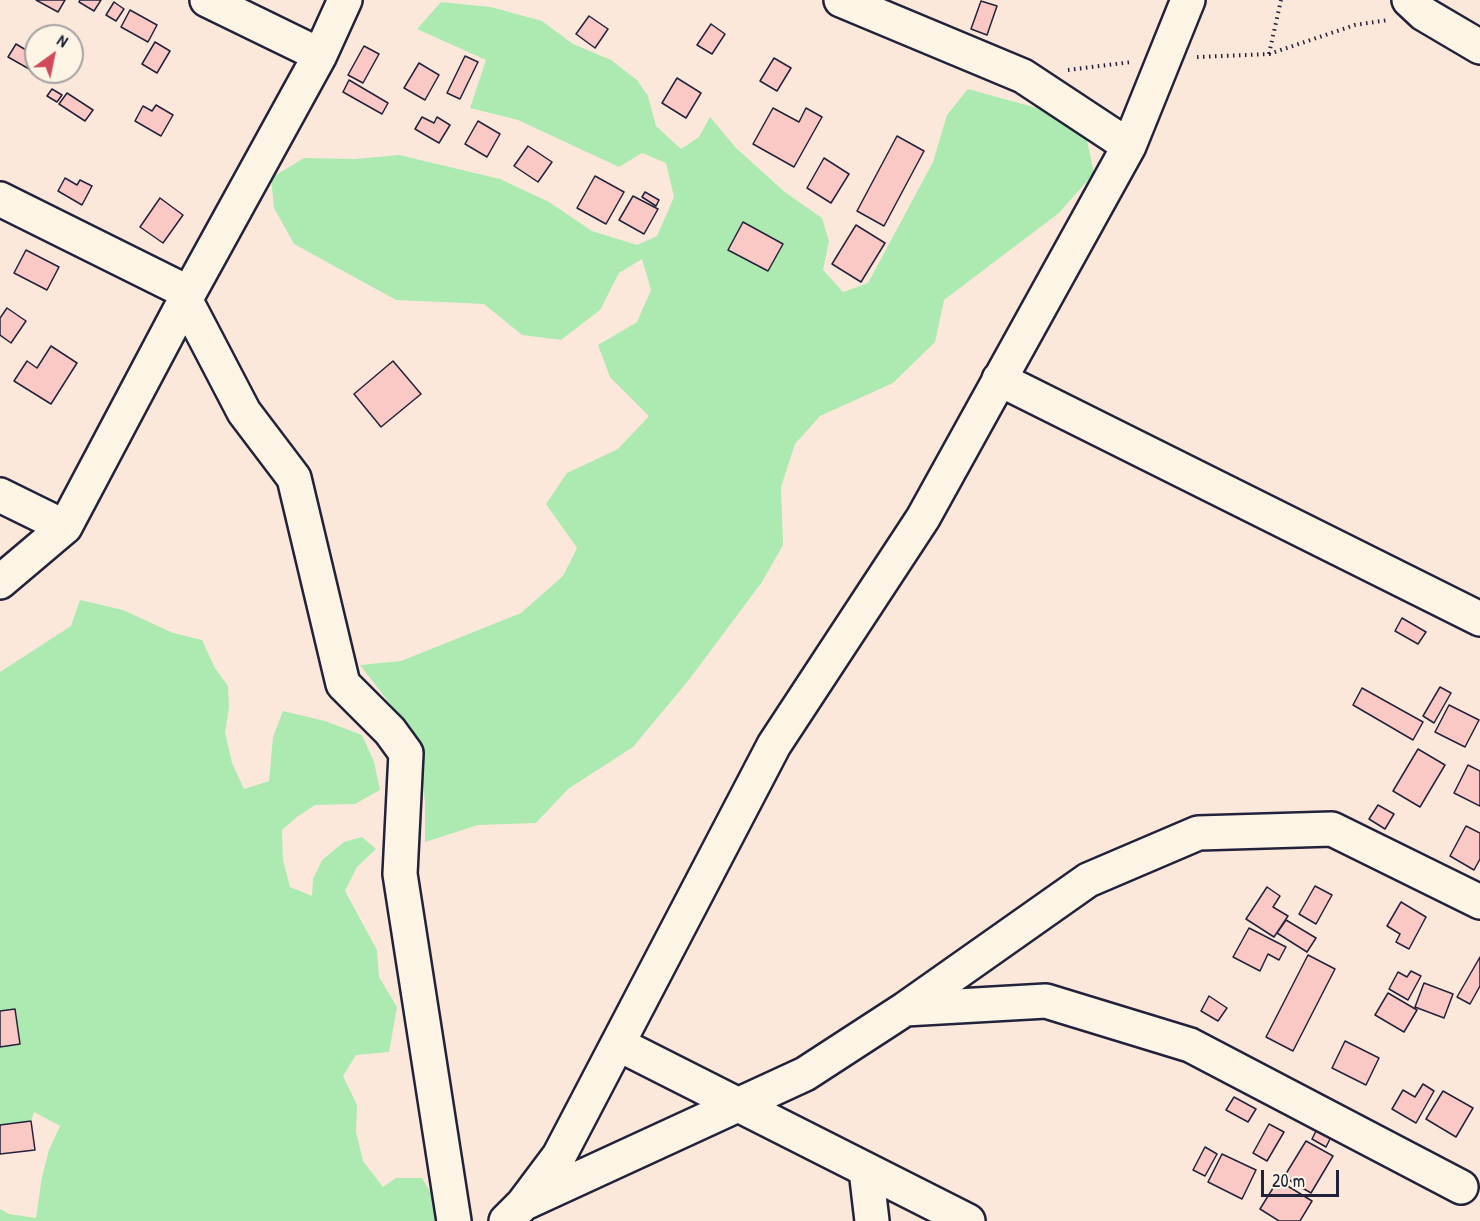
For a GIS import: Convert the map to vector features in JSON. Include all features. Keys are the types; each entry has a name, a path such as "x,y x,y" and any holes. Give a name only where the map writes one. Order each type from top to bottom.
{"street":[{"path":"207,0 320,55"},
{"path":"0,582 65,528 187,297 320,55 345,0"},
{"path":"841,0 1023,76 1129,146"},
{"path":"514,1212 559,1156 774,745 923,518 1129,146 1188,0"},
{"path":"1416,7 1480,47"},
{"path":"0,199 187,297 244,412 294,478 343,684 390,731 406,753 400,874 454,1221"},
{"path":"999,379 1480,619"},
{"path":"0,495 65,528"},
{"path":"514,1212 805,1074 905,1008 1089,880 1198,833 1332,829 1480,902"},
{"path":"905,1008 1046,1001 1190,1045 1461,1187"},
{"path":"618,1044 736,1106 968,1221"},
{"path":"866,1170 872,1221"}],"path":[{"path":"1269,54 1281,0"},
{"path":"1023,76 1164,58 1269,54 1416,7"}],"green space":[{"path":"441,2 491,7 542,21 573,44 611,60 637,80 648,96 656,126 681,149 699,137 710,117 736,148 786,193 822,218 829,241 823,270 843,292 868,283 933,162 947,115 968,89 1037,108 1086,136 1094,173 1059,213 944,300 935,342 893,383 820,416 795,444 781,487 783,545 762,582 688,681 633,747 568,789 536,823 478,825 425,842 425,802 419,747 395,710 360,665 401,661 521,613 563,576 577,548 546,504 567,473 618,449 649,416 610,377 598,345 637,322 651,290 642,259 619,273 600,310 561,340 522,335 484,304 396,300 294,244 274,208 271,178 304,158 355,159 399,155 500,179 549,202 592,231 637,245 657,236 674,197 666,163 642,153 619,167 518,120 470,108 486,60 417,29"},
{"path":"80,600 123,610 173,633 202,640 215,668 228,686 229,708 225,732 232,763 244,789 269,781 273,737 283,711 325,721 362,735 374,762 380,790 355,804 315,805 297,817 282,830 283,860 290,887 312,896 313,879 322,860 344,842 362,837 376,849 357,867 345,891 377,950 379,977 397,1007 389,1052 356,1055 343,1076 357,1105 356,1132 363,1161 383,1187 396,1178 422,1178 436,1201 437,1221 0,1221 0,1209 9,1214 36,1218 42,1177 49,1150 60,1126 34,1112 31,1121 0,1125 0,1047 20,1044 15,1009 0,1011 0,672 71,626"}],"building":[{"path":"36,0 65,0 58,12"},
{"path":"80,0 101,0 94,11 79,2"},
{"path":"981,1 997,6 987,35 971,29"},
{"path":"114,2 124,9 116,21 106,15"},
{"path":"130,10 157,25 148,42 121,27"},
{"path":"589,16 608,29 595,48 576,34"},
{"path":"711,24 725,34 712,54 697,45"},
{"path":"155,42 170,51 157,73 142,64"},
{"path":"16,44 24,49 24,66 8,57"},
{"path":"364,46 379,54 363,83 348,75"},
{"path":"465,56 478,62 460,99 447,93"},
{"path":"774,58 791,68 777,91 760,81"},
{"path":"419,63 439,75 425,100 404,88"},
{"path":"677,78 701,93 686,118 662,103"},
{"path":"349,80 388,103 382,114 343,92"},
{"path":"52,89 62,95 57,102 47,96"},
{"path":"67,93 93,110 85,121 59,104"},
{"path":"156,105 173,115 161,136 135,121 143,106 152,111"},
{"path":"773,108 799,122 806,108 822,117 794,167 753,144"},
{"path":"422,117 434,123 437,117 450,125 439,143 415,129"},
{"path":"478,121 500,134 487,157 465,144"},
{"path":"897,136 924,151 884,226 857,211"},
{"path":"528,146 552,162 538,182 514,166"},
{"path":"824,158 849,174 831,203 807,188"},
{"path":"595,176 624,192 606,224 577,208"},
{"path":"65,178 77,185 80,180 92,186 82,205 58,191"},
{"path":"645,192 659,200 656,206 642,197"},
{"path":"633,196 658,209 644,234 619,220"},
{"path":"160,198 183,215 163,243 140,227"},
{"path":"743,222 783,244 768,271 728,250"},
{"path":"856,225 885,243 861,282 832,264"},
{"path":"26,250 59,267 47,290 14,273"},
{"path":"7,308 26,321 11,343 0,335 0,318"},
{"path":"51,346 77,363 51,404 14,381 27,361 37,368"},
{"path":"393,361 421,394 381,427 354,394"},
{"path":"1402,618 1426,632 1418,644 1395,631"},
{"path":"1440,687 1451,693 1434,723 1423,716"},
{"path":"1362,688 1423,722 1413,740 1353,705"},
{"path":"1449,705 1479,720 1465,747 1435,732"},
{"path":"1418,749 1445,765 1420,807 1393,791"},
{"path":"1468,765 1480,771 1480,806 1454,793"},
{"path":"1378,805 1394,814 1385,829 1369,819"},
{"path":"1466,826 1480,833 1480,859 1474,870 1450,856"},
{"path":"1315,886 1332,895 1316,924 1299,914"},
{"path":"1267,887 1280,896 1273,907 1288,916 1274,937 1246,919"},
{"path":"1401,902 1426,917 1409,949 1396,942 1400,934 1387,926"},
{"path":"1286,920 1316,938 1307,952 1277,933"},
{"path":"1249,928 1286,947 1279,960 1268,954 1260,971 1233,957"},
{"path":"1308,955 1335,969 1293,1051 1266,1037"},
{"path":"1480,957 1480,986 1470,1004 1457,997"},
{"path":"1411,971 1421,976 1408,1000 1389,989 1398,972 1407,977"},
{"path":"1424,983 1453,994 1444,1018 1415,1007"},
{"path":"1388,993 1417,1010 1404,1032 1375,1015"},
{"path":"1209,996 1227,1008 1218,1021 1201,1011"},
{"path":"15,1009 20,1044 0,1047 0,1011"},
{"path":"1345,1041 1379,1058 1366,1085 1332,1068"},
{"path":"1423,1084 1434,1091 1416,1123 1392,1109 1403,1090 1415,1097"},
{"path":"1443,1091 1473,1108 1456,1137 1426,1119"},
{"path":"1234,1097 1256,1109 1248,1122 1226,1110"},
{"path":"31,1121 35,1150 0,1154 0,1125"},
{"path":"1269,1124 1284,1132 1267,1161 1253,1153"},
{"path":"1317,1129 1331,1137 1326,1147 1312,1139"},
{"path":"1306,1141 1333,1156 1311,1193 1284,1177"},
{"path":"1205,1147 1217,1154 1205,1176 1193,1170"},
{"path":"1222,1154 1256,1170 1242,1199 1208,1182"},
{"path":"1278,1180 1312,1201 1300,1221 1279,1221 1260,1209"}]}
